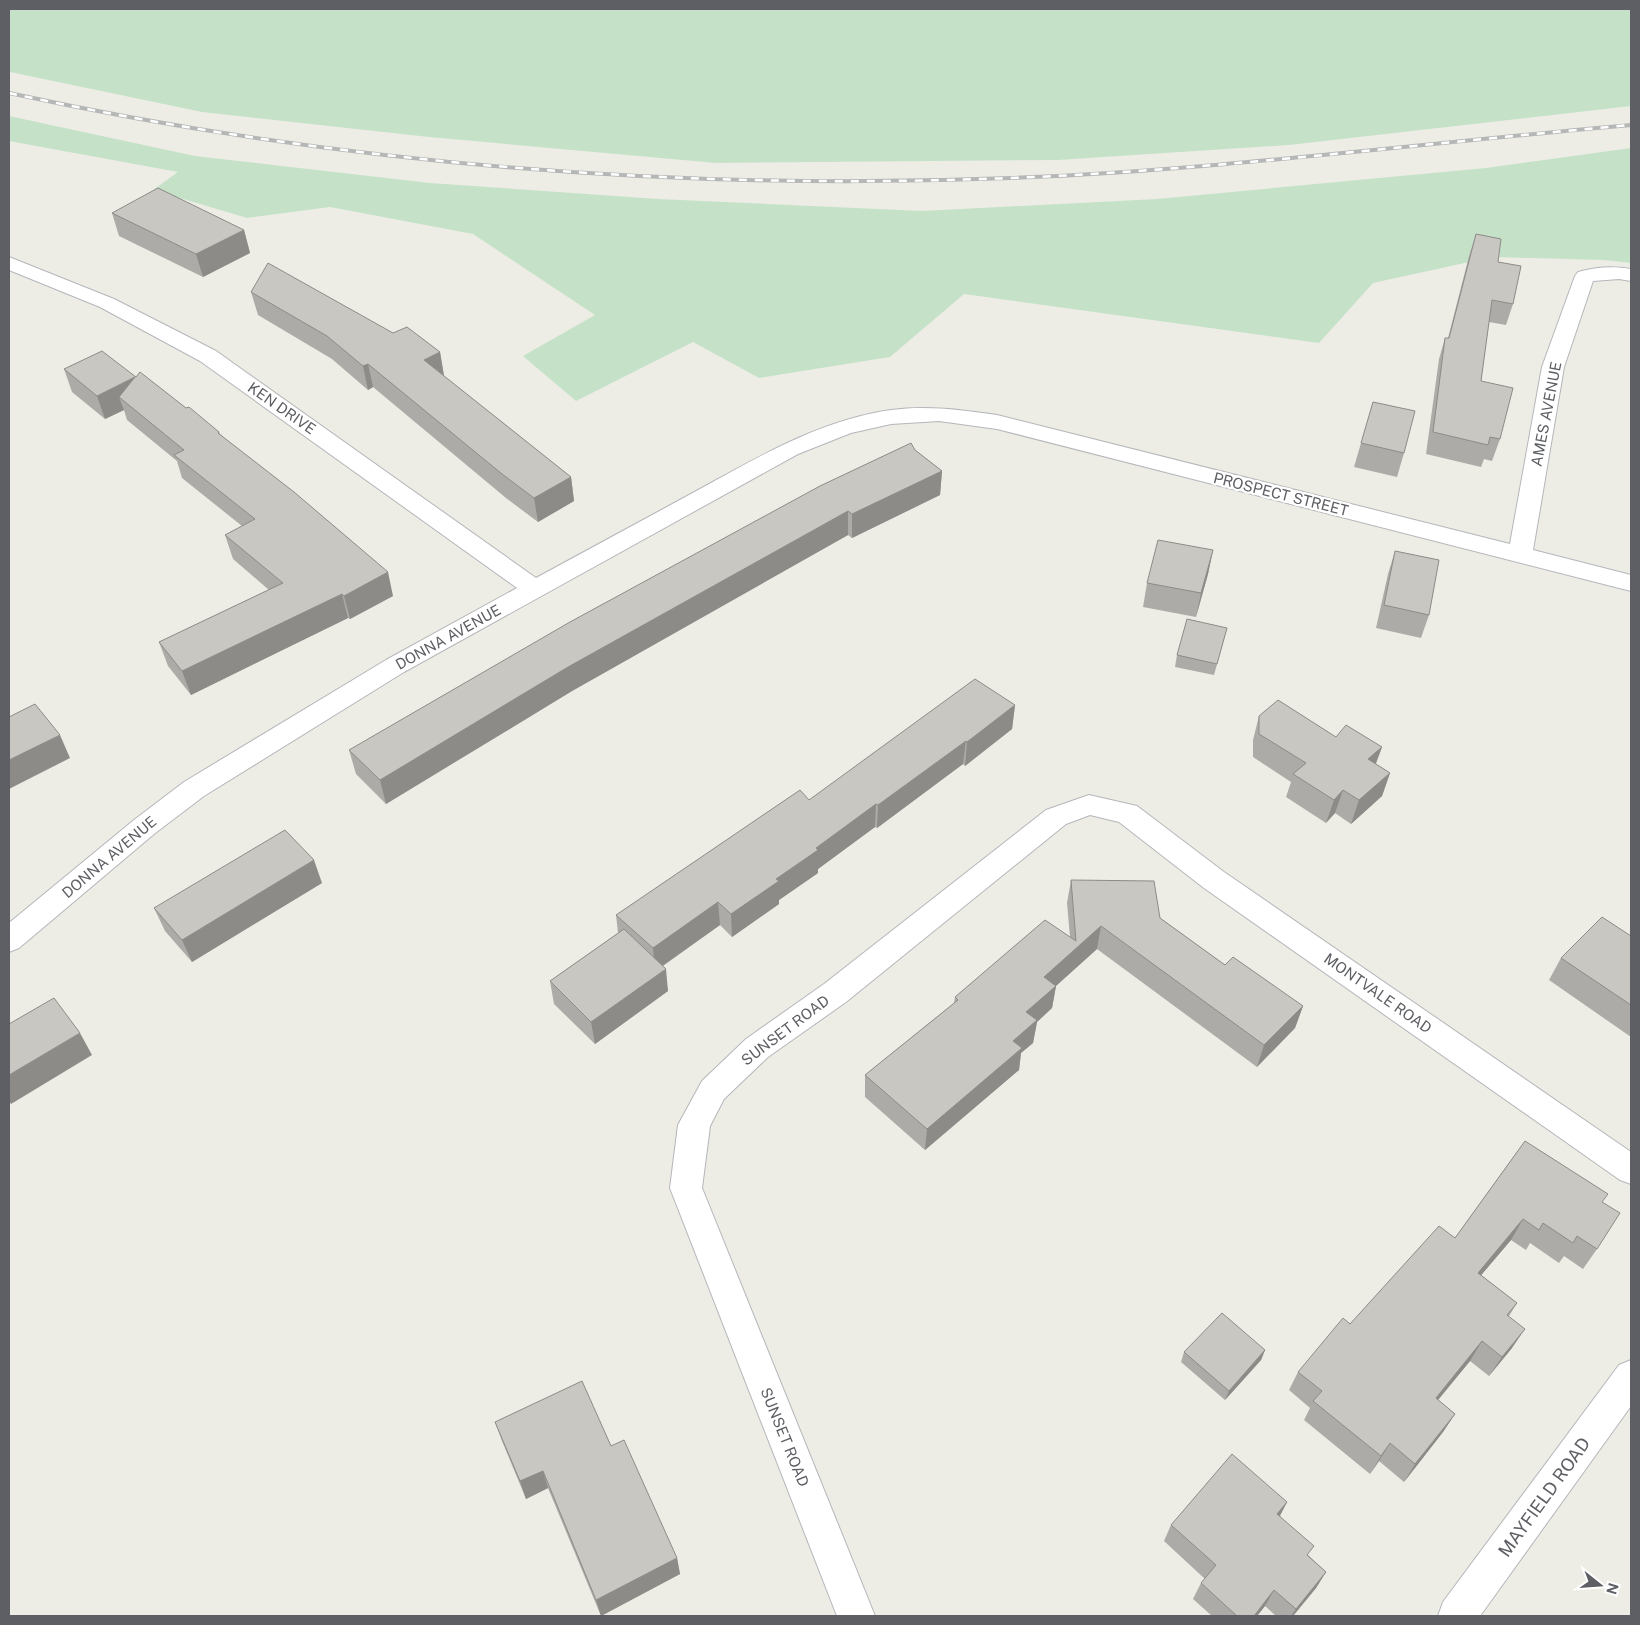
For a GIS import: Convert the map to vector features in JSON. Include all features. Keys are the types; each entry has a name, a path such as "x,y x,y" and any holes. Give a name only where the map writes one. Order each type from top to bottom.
{"street":[{"name":"KEN DRIVE","path":"9,263 107,303 208,356 535,590"},
{"name":"AMES AVENUE","path":"1520,555 1553,367 1585,276 1620,273 1631,275"},
{"name":"DONNA AVENUE","path":"9,940 144,827 194,789 395,666 799,446 835,430 874,418 930,413"},
{"name":"PROSPECT STREET","path":"930,413 997,422 1631,583"},
{"name":"SUNSET ROAD","path":"856,1616 686,1188 694,1125 713,1090 757,1048 834,993 1056,817 1089,806 1127,814"},
{"name":"MONTVALE ROAD","path":"1127,814 1214,880 1631,1170"},
{"name":"MAYFIELD ROAD","path":"1458,1616 1631,1378"}],"green space":[{"path":"9,9 1631,9 1631,106 1289,145 1058,160 716,163 429,137 202,112 10,72"},
{"path":"9,116 195,156 430,183 658,199 922,211 1157,199 1486,168 1631,148 1631,263 1603,260 1492,257 1373,283 1319,343 964,294 890,357 759,378 693,342 576,401 523,356 595,315 473,234 330,207 247,218 153,190 178,172 9,141"}],"building":[{"path":"158,188 244,230 196,254 112,213"},
{"path":"1476,234 1501,239 1498,262 1521,266 1513,304 1492,300 1481,381 1513,388 1500,439 1490,437 1488,445 1433,432 1445,338 1449,338"},
{"path":"268,263 393,333 407,327 440,352 424,360 571,477 534,498 368,364 363,366 327,336 251,292"},
{"path":"102,351 136,377 140,372 186,408 189,407 218,433 294,492 388,572 344,596 342,594 182,671 159,642 283,583 225,535 255,519 174,455 184,450 119,397 135,377 97,396 64,369"},
{"path":"1373,402 1415,411 1404,453 1361,443"},
{"path":"911,443 915,450 942,471 852,514 848,511 568,667 380,780 349,750 570,622 820,486"},
{"path":"1158,540 1213,550 1201,593 1147,583"},
{"path":"1395,551 1439,560 1429,615 1384,605"},
{"path":"1187,619 1227,628 1217,664 1177,655"},
{"path":"975,679 1015,705 967,742 878,805 876,804 816,848 818,850 776,879 779,881 731,914 718,902 653,948 616,915 800,790 809,800"},
{"path":"1278,700 1336,737 1346,725 1382,747 1368,759 1390,773 1359,800 1343,790 1334,800 1293,774 1306,763 1259,734 1259,716"},
{"path":"35,704 60,735 9,760 9,717"},
{"path":"285,830 314,860 182,940 154,908"},
{"path":"1071,880 1154,881 1160,918 1225,965 1233,957 1303,1006 1264,1045 1101,926 1044,977 1056,986 1026,1012 1037,1020 1013,1041 1022,1048 927,1129 865,1075 958,1000 955,997 1045,920 1076,941"},
{"path":"1602,917 1631,936 1631,1005 1561,958"},
{"path":"624,929 666,969 591,1022 550,981"},
{"path":"54,998 80,1033 9,1075 9,1024"},
{"path":"1525,1141 1608,1194 1602,1202 1620,1213 1597,1249 1577,1236 1573,1243 1543,1223 1539,1230 1523,1219 1478,1273 1517,1303 1507,1315 1525,1329 1502,1357 1482,1341 1436,1398 1455,1414 1415,1464 1390,1443 1381,1456 1313,1401 1322,1391 1298,1372 1343,1318 1350,1324 1439,1226 1455,1238"},
{"path":"1222,1313 1265,1350 1229,1391 1184,1352"},
{"path":"582,1381 611,1446 624,1440 677,1558 596,1600 543,1471 520,1481 495,1422"},
{"path":"1232,1454 1287,1502 1277,1514 1314,1546 1307,1555 1326,1572 1296,1609 1274,1590 1254,1616 1237,1616 1201,1583 1216,1565 1171,1525"}],"railway":[{"path":"9,93 132,118 382,155 507,167 633,176 759,180 885,181 1089,174 1244,162 1631,125"}]}
